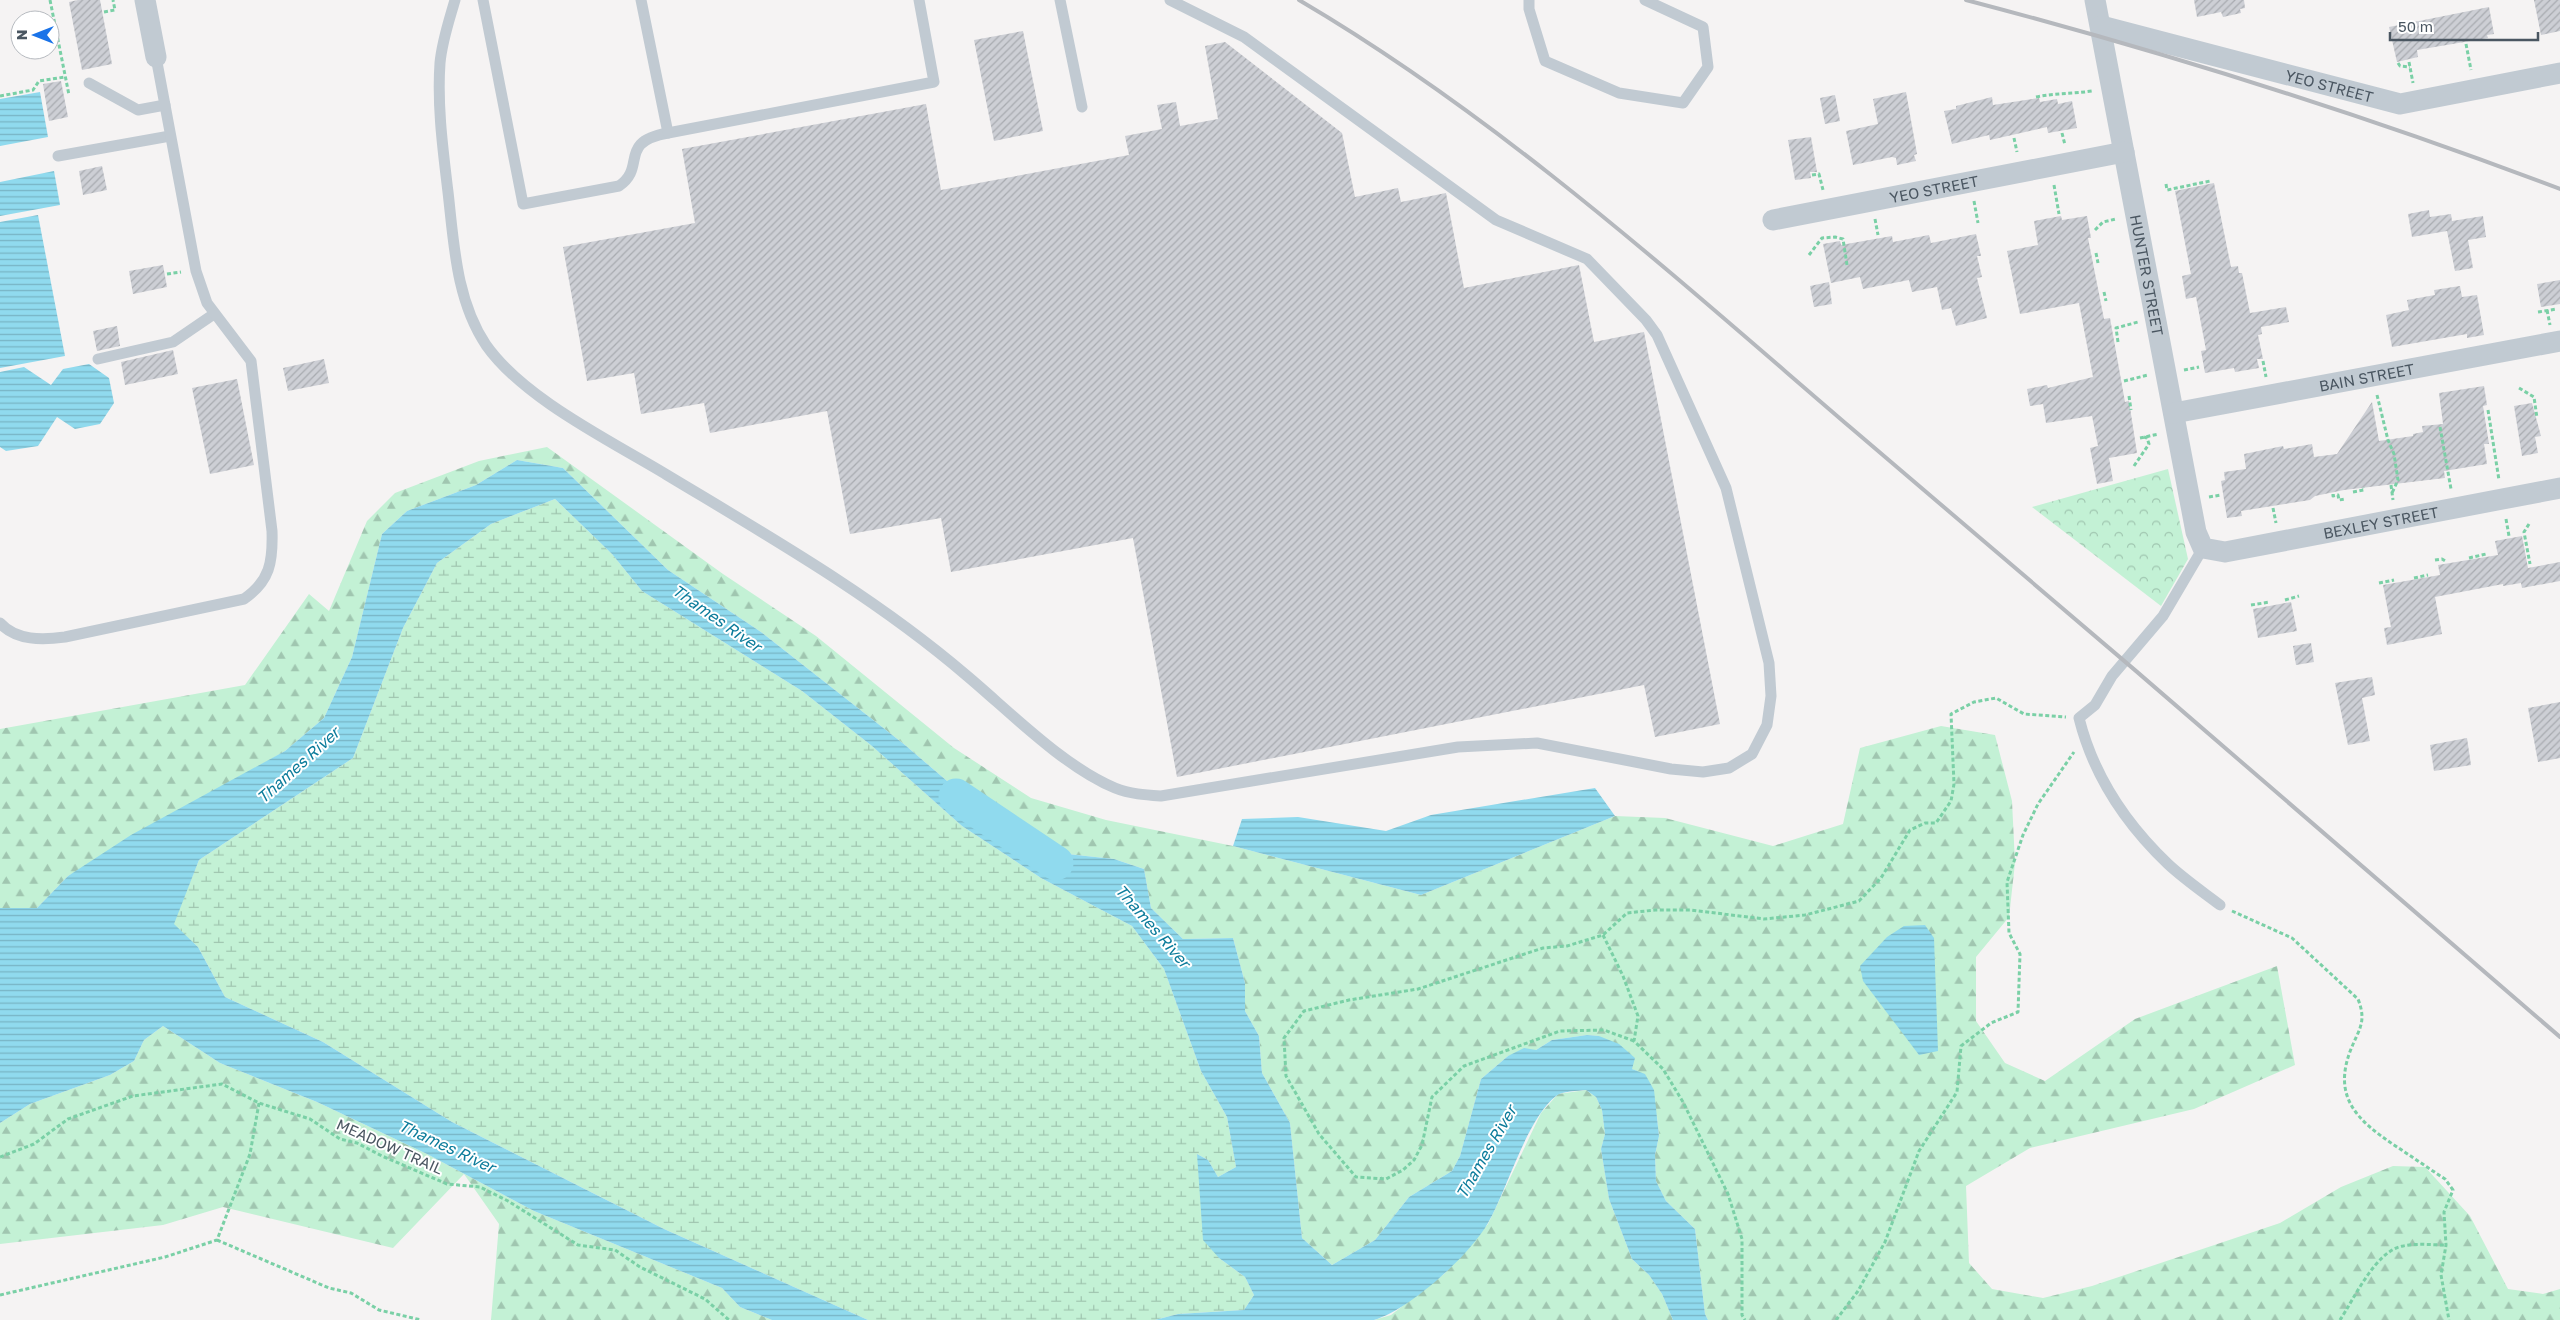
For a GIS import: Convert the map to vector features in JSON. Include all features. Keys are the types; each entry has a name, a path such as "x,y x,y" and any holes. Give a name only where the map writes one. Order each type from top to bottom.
{"street":[{"path":"145,0 156,57"},
{"name":"HUNTER STREET","path":"2095,0 2196,532 2203,548"},
{"name":"YEO STREET","path":"2101,26 2400,104 2560,73"},
{"name":"YEO STREET","path":"1773,220 2124,152"},
{"name":"BAIN STREET","path":"2174,413 2560,341"},
{"name":"BEXLEY STREET","path":"2203,548 2225,552 2560,488"}],"lane":[{"path":"455,0 440,61 439,93 444,156 462,290 470,317 487,346 510,371 547,402 728,512 904,623 1079,770 1117,789 1140,795 1162,796 1458,747 1537,743 1671,769 1703,772 1729,768 1752,754 1767,725 1771,696 1769,663 1737,528 1726,488 1713,456 1665,347 1646,320 1587,259 1496,220 1244,37 1170,0"},
{"path":"483,0 523,204 619,186 629,174 639,145 644,140 668,133 934,82 918,0"},
{"path":"641,0 668,133"},
{"path":"1060,0 1082,107"},
{"path":"1528,0 1528,9 1545,61 1619,93 1683,103 1708,68 1703,27 1645,0"},
{"path":"0,623 19,636 57,638 244,599 258,589 267,574 273,553 272,531 251,361 207,303 196,271 156,57"},
{"path":"89,83 138,110 165,105"},
{"path":"58,156 170,136"},
{"path":"98,359 173,342 214,314"},
{"path":"2203,548 2163,616 2112,676 2095,704 2079,718 2086,747 2115,802 2168,864 2220,905"}],"path":[{"path":"50,0 69,95"},
{"path":"104,12 115,10 113,0"},
{"path":"2466,44 2472,75"},
{"path":"2409,62 2413,84"},
{"path":"2398,63 2400,66 2410,67"},
{"path":"0,96 33,90 39,81 65,77"},
{"path":"2036,97 2057,93 2065,96 2098,90"},
{"path":"2062,133 2066,148"},
{"path":"2014,138 2018,158"},
{"path":"1812,175 1819,174 1824,196"},
{"path":"2052,179 2059,214"},
{"path":"2166,184 2167,190 2210,181"},
{"path":"1973,195 1978,223"},
{"path":"1875,214 1878,235"},
{"path":"2095,230 2102,222 2123,217"},
{"path":"1809,255 1822,238 1835,236 1843,239 1847,265"},
{"path":"2096,253 2098,263"},
{"path":"2104,292 2106,301"},
{"path":"2538,312 2557,308"},
{"path":"2118,342 2116,328 2142,322"},
{"path":"2263,361 2267,386"},
{"path":"2180,371 2198,367"},
{"path":"2124,381 2152,374"},
{"path":"2372,376 2398,480 2392,493"},
{"path":"2519,388 2534,397 2537,418"},
{"path":"2129,396 2131,410"},
{"path":"2488,410 2500,488"},
{"path":"2440,427 2452,497"},
{"path":"2134,466 2148,444 2147,438 2142,438 2164,433"},
{"path":"2489,467 2496,465"},
{"path":"2391,485 2395,508"},
{"path":"2353,492 2364,490 2363,488"},
{"path":"2333,494 2333,496 2338,495 2339,500 2345,499"},
{"path":"2204,498 2221,495"},
{"path":"2273,508 2277,530"},
{"path":"2504,512 2509,536"},
{"path":"2529,524 2524,532 2530,564"},
{"path":"2469,558 2486,554"},
{"path":"2435,560 2442,559 2447,562"},
{"path":"2414,578 2428,575"},
{"path":"2379,583 2394,580"},
{"path":"2285,600 2299,596"},
{"path":"2251,605 2270,602"},
{"path":"1745,1320 1742,1315 1742,1239 1728,1194 1683,1102 1663,1069 1634,1041 1604,1030 1560,1031 1464,1066 1432,1097 1422,1145 1414,1160 1395,1176 1386,1179 1356,1177 1318,1134 1286,1076 1284,1038 1304,1011 1349,1000 1418,989 1534,950 1567,946 1603,935 1627,913 1691,910 1764,919 1805,915 1859,901 1881,878 1910,830 1925,823 1936,823 1951,801 1954,784 1951,714 1974,702 1996,698 2024,714 2079,718"},
{"path":"1836,1320 1858,1291 1885,1242 1919,1151 1957,1092 1962,1046 1990,1023 2018,1012 2020,954 2009,933 2007,882 2023,835 2038,804 2072,753 2086,747"},
{"path":"2220,905 2292,938 2358,999 2362,1008 2362,1020 2360,1033 2351,1047 2346,1067 2346,1098 2358,1117 2373,1131 2445,1179 2453,1190 2444,1212 2446,1246 2441,1275 2449,1320"},
{"path":"1603,935 1623,976 1638,1016 1634,1041"},
{"name":"MEADOW TRAIL","path":"0,1157 34,1144 68,1119 133,1096 222,1084 259,1103 310,1119 340,1139 357,1143 447,1184 480,1187 508,1201 578,1244 615,1250 640,1266 705,1299 729,1320"},
{"path":"217,1240 250,1154 259,1103"},
{"path":"0,1295 165,1257 217,1240 328,1288 351,1293 380,1310 422,1320"},
{"path":"2340,1320 2369,1274 2388,1253 2402,1246 2446,1246"}],"green space":[{"path":"547,447 723,574 816,636 954,748 1031,798 1106,820 1233,846 1421,895 1615,816 1665,818 1773,846 1843,824 1860,748 1941,726 1995,735 2012,801 2015,863 2009,917 1976,957 1976,1021 2005,1063 2045,1081 2135,1019 2277,966 2295,1065 2194,1109 2030,1148 1966,1186 1969,1263 1992,1289 2043,1298 2092,1286 2280,1223 2341,1187 2393,1166 2425,1167 2470,1216 2508,1289 2543,1294 2560,1289 2560,1320 1708,1320 1705,1314 1695,1229 1666,1201 1656,1181 1655,1155 1659,1136 1657,1117 1645,1075 1632,1069 1599,1036 1587,1035 1552,1040 1536,1050 1508,1056 1481,1079 1460,1156 1452,1171 1409,1197 1375,1240 1332,1265 1302,1238 1290,1123 1262,1073 1259,1036 1245,1011 1245,983 1233,938 1183,939 1151,908 1144,869 1114,859 1067,854 1009,834 905,745 761,632 668,570 563,468 517,460 476,485 407,511 382,534 352,657 324,718 285,751 68,876 37,908 0,908 0,729 245,685 309,594 329,611 367,521 395,493 479,461"},
{"path":"2168,469 2188,559 2161,606 2032,507"},
{"path":"555,499 612,554 642,591 802,691 872,746 962,826 1041,878 1132,926 1164,969 1201,1071 1227,1117 1236,1167 1218,1177 1208,1160 1197,1154 1219,1258 1245,1277 1254,1295 1244,1310 1178,1314 1155,1320 868,1320 664,1229 452,1122 323,1042 225,997 198,947 173,924 199,860 353,758 403,628 437,563 491,524"},
{"path":"163,1026 220,1063 317,1102 427,1154 534,1211 722,1288 740,1307 772,1320 491,1320 499,1224 464,1174 393,1248 223,1207 163,1225 0,1244 0,1123 30,1104 110,1075 134,1061 144,1040"},
{"path":"1586,1090 1596,1097 1602,1110 1605,1134 1601,1149 1609,1199 1632,1259 1649,1275 1662,1294 1673,1320 1374,1320 1391,1315 1444,1274 1488,1224 1541,1113 1558,1094"}],"water":[{"path":"40,92 48,137 0,146 0,99"},
{"path":"54,171 60,205 0,216 0,182"},
{"path":"38,215 65,356 0,368 0,222"},
{"path":"89,364 109,378 114,403 100,424 75,429 57,417 38,446 6,451 0,447 0,372 24,367 51,385 63,369"},
{"path":"517,460 563,468 668,570 761,632 905,745 1009,834 1067,854 1114,859 1144,869 1151,908 1183,939 1233,938 1245,983 1245,1011 1259,1036 1262,1073 1290,1123 1302,1238 1332,1265 1375,1240 1409,1197 1452,1171 1460,1156 1481,1079 1508,1056 1524,1048 1536,1050 1552,1040 1587,1035 1599,1036 1619,1044 1635,1058 1632,1069 1645,1074 1654,1090 1659,1136 1655,1155 1656,1181 1666,1201 1695,1229 1705,1314 1708,1320 1673,1320 1662,1294 1649,1275 1632,1259 1609,1199 1601,1149 1605,1134 1602,1110 1596,1097 1586,1090 1559,1094 1545,1107 1518,1155 1488,1223 1479,1236 1468,1250 1437,1280 1404,1305 1388,1314 1374,1320 1155,1320 1178,1314 1244,1310 1254,1295 1245,1277 1219,1258 1203,1240 1197,1154 1208,1160 1218,1177 1236,1167 1227,1117 1201,1071 1164,969 1132,926 1041,878 962,826 872,746 802,691 642,591 612,554 555,499 491,524 437,563 403,628 353,758 199,860 174,924 198,947 225,997 323,1042 452,1122 664,1229 868,1320 772,1320 740,1307 722,1288 534,1211 427,1154 317,1102 220,1063 163,1026 144,1040 134,1061 110,1075 30,1104 0,1123 0,908 37,908 68,876 131,835 285,751 324,718 352,657 382,534 407,511 476,485"},
{"path":"1595,788 1615,816 1421,895 1233,846 1242,819 1298,817 1386,831 1431,815"},
{"path":"1925,925 1934,938 1938,1051 1919,1055 1863,981 1860,966 1887,937 1904,926"}],"building":[{"path":"100,0 112,64 82,70 69,2"},
{"path":"2194,0 2244,0 2245,8 2240,9 2241,13 2223,17 2221,12 2197,17"},
{"path":"2534,0 2560,0 2560,31 2541,35"},
{"path":"2489,7 2494,34 2487,35 2488,38 2417,50 2418,57 2397,62 2389,27"},
{"path":"1023,31 1043,131 994,141 974,40"},
{"path":"1225,42 1342,133 1355,197 1398,188 1401,202 1446,193 1464,288 1579,265 1594,342 1644,332 1720,724 1655,737 1644,685 1177,777 1133,538 951,572 941,518 850,534 827,411 710,433 704,403 641,414 634,373 587,381 563,247 695,223 682,149 926,104 941,190 1129,155 1125,136 1162,129 1157,105 1176,102 1180,126 1218,119 1205,46"},
{"path":"61,81 68,117 49,121 43,84"},
{"path":"1906,92 1917,154 1914,155 1916,161 1897,165 1896,158 1892,157 1853,165 1846,131 1878,124 1873,99"},
{"path":"1835,95 1840,121 1825,124 1820,98"},
{"path":"1992,97 1993,105 2039,98 2040,102 2057,99 2058,104 2072,101 2077,128 2048,133 2047,127 1990,140 1989,135 1952,144 1944,111"},
{"path":"1811,137 1817,172 1810,172 1811,178 1795,180 1788,140"},
{"path":"102,166 107,190 83,195 79,171"},
{"path":"2214,183 2231,267 2238,266 2239,273 2242,273 2250,313 2286,307 2289,322 2261,327 2262,334 2258,335 2263,359 2257,359 2259,368 2235,372 2234,368 2205,373 2201,351 2206,350 2196,297 2186,299 2182,276 2191,274 2175,191"},
{"path":"2429,210 2430,217 2451,214 2452,221 2483,216 2486,237 2468,240 2473,268 2455,271 2447,231 2412,237 2408,214"},
{"path":"2061,216 2062,220 2087,216 2091,238 2088,238 2104,319 2110,318 2125,402 2129,401 2137,453 2109,458 2113,481 2097,484 2090,448 2098,446 2092,416 2046,423 2043,404 2030,406 2027,389 2047,385 2048,388 2093,377 2079,303 2020,314 2007,251 2038,245 2034,221"},
{"path":"1976,234 1981,256 1977,256 1982,277 1977,278 1987,318 1956,326 1951,308 1942,310 1937,287 1912,292 1909,280 1863,289 1860,277 1831,283 1823,244 1840,241 1841,245 1892,236 1893,242 1929,235 1931,243"},
{"path":"163,265 167,287 133,294 129,271"},
{"path":"2560,280 2560,304 2541,307 2537,284"},
{"path":"1829,282 1832,304 1814,307 1810,286"},
{"path":"2460,286 2462,297 2477,295 2484,335 2467,338 2467,334 2392,347 2386,315 2409,310 2407,300 2435,295 2434,290"},
{"path":"117,326 120,346 97,351 93,331"},
{"path":"173,350 178,374 125,385 121,362"},
{"path":"324,359 329,383 288,391 283,368"},
{"path":"237,379 254,465 210,474 192,388"},
{"path":"2484,386 2487,405 2483,406 2489,444 2484,444 2487,464 2444,471 2445,478 2344,490 2315,496 2310,500 2241,511 2242,516 2227,518 2221,481 2225,480 2224,472 2246,469 2244,454 2283,446 2284,449 2312,444 2314,457 2337,454 2372,402 2379,441 2413,436 2413,434 2423,432 2422,426 2443,424 2439,393"},
{"path":"2532,403 2541,436 2535,437 2538,453 2522,456 2514,406"},
{"path":"2522,536 2528,568 2560,562 2560,581 2522,588 2521,583 2503,586 2503,584 2435,597 2442,634 2387,645 2384,628 2391,627 2383,585 2440,575 2438,565 2498,555 2495,541"},
{"path":"2291,602 2297,631 2258,638 2253,609"},
{"path":"2311,643 2314,662 2296,665 2293,646"},
{"path":"2372,677 2375,695 2362,698 2370,741 2348,745 2335,683"},
{"path":"2560,702 2560,758 2538,762 2528,708"},
{"path":"2467,738 2471,765 2434,771 2430,745"}],"waterway":[{"name":"Thames River","path":"956,796 1056,863"}],"railway":[{"path":"1299,0 1373,46 1445,95 1584,201 1718,313 2560,1037"},
{"path":"1966,0 2117,41 2266,87 2413,136 2560,189"}]}
